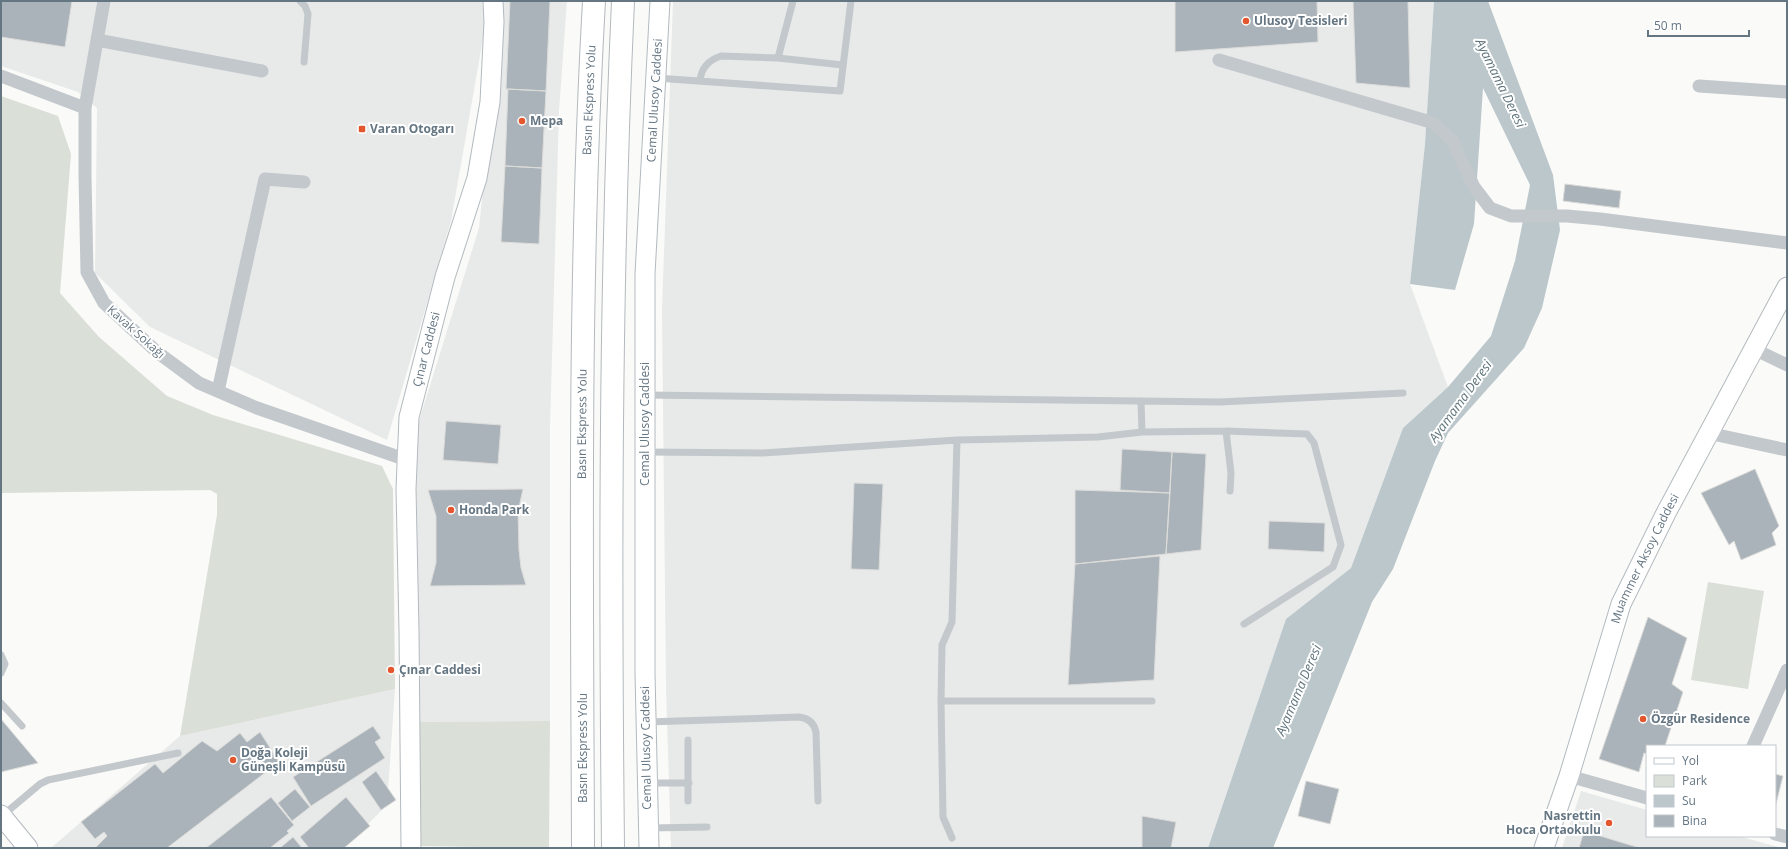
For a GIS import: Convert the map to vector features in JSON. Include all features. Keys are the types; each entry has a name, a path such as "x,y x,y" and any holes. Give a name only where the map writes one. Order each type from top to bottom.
{"highway":[{"name":"Basın Ekspress Yolu","path":"582,847 582,444 587,180 594,1"},
{"path":"612,848 612,517 615,239 623,1"}],"main road":[{"name":"Çınar Caddesi","path":"411,848 406,489 409,417 444,277 477,178 490,102 494,22 493,1"},
{"name":"Cemal Ulusoy Caddesi","path":"649,848 646,722 645,274 660,1"},
{"name":"Muammer Aksoy Caddesi","path":"1544,848 1569,776 1621,604 1708,433 1787,287"},
{"path":"2,815 28,848"}],"street":[{"name":"Kavak Sokağı","path":"104,1 86,108 84,176 87,272 104,303 157,352 199,383 257,408 407,460"},
{"path":"97,40 262,71"},
{"path":"1219,60 1434,124 1452,140 1474,187 1490,208 1512,216 1567,216 1787,243"},
{"path":"1,76 86,108"},
{"path":"1699,86 1787,92"},
{"path":"218,391 265,179 304,182"},
{"path":"1754,349 1787,365"},
{"path":"1708,433 1787,450"},
{"path":"1753,745 1787,670"},
{"path":"1569,776 1646,798"},
{"path":"1776,834 1787,837"}],"lane":[{"path":"300,1 305,6 308,14 304,62"},
{"path":"778,58 793,1"},
{"path":"655,78 840,91 851,1"},
{"path":"700,81 705,66 709,62 721,56 778,58 843,65"},
{"path":"646,395 1220,402 1403,393"},
{"path":"1141,401 1142,432"},
{"path":"645,452 763,453 957,440 1098,437 1142,432 1226,431 1307,434 1314,443 1324,476 1341,545 1333,566 1244,624"},
{"path":"1226,431 1231,473 1230,491"},
{"path":"952,838 944,817 941,701 942,645 952,622 957,440"},
{"path":"1,655 5,664 1,674"},
{"path":"941,701 1152,701"},
{"path":"1,704 22,726"},
{"path":"646,722 799,717 809,720 813,724 816,732 818,800"},
{"path":"688,740 688,802"},
{"path":"2,815 40,784 48,780 178,753"},
{"path":"647,783 688,783"},
{"path":"648,828 707,827"}],"shaded area":[{"path":"1,1 482,1 485,27 451,221 387,440 150,327 95,273 97,108 78,92 1,66"},
{"path":"499,1 567,1 559,111 550,428 550,721 416,722 414,437 479,228 500,25"},
{"path":"673,1 1434,1 1425,144 1410,284 1448,387 1403,428 1351,568 1286,619 1208,848 671,848 666,688 662,310"},
{"name":"Doğa Koleji Güneşli Kampüsü","path":"395,689 387,805 344,848 51,848 180,736"},
{"name":"Nasrettin Hoca Ortaokulu","path":"1581,791 1646,810 1646,837 1742,837 1782,848 1562,848"}],"green space":[{"path":"1,96 58,116 71,154 60,293 99,337 167,396 213,415 382,466 393,489 395,689 180,736 217,515 217,494 210,490 1,493"},
{"path":"1708,582 1764,591 1748,689 1691,680"},
{"path":"550,721 549,848 418,846 416,722"}],"water":[{"name":"Ayamama Deresi","path":"1434,1 1488,1 1553,175 1560,230 1542,308 1524,348 1448,433 1435,461 1393,569 1372,602 1273,848 1208,848 1286,619 1351,568 1403,428 1448,387 1491,336 1515,261 1530,185 1483,88 1474,224 1455,290 1410,284 1425,144"}],"building":[{"path":"1,1 72,1 65,47 1,37"},
{"path":"510,1 550,1 546,91 506,89"},
{"name":"Ulusoy Tesisleri","path":"1175,1 1317,1 1318,42 1175,52"},
{"name":"Ulusoy Tesisleri","path":"1353,1 1408,1 1410,88 1356,83"},
{"path":"508,89 546,91 542,168 505,166"},
{"path":"505,166 542,168 539,244 501,242"},
{"path":"1565,184 1621,191 1619,208 1563,201"},
{"path":"446,421 501,425 498,464 443,460"},
{"path":"1122,449 1172,452 1170,493 1120,490"},
{"path":"1172,452 1206,454 1201,550 1166,554"},
{"path":"1755,469 1779,526 1772,533 1776,545 1741,560 1734,541 1729,545 1701,493"},
{"path":"854,483 883,484 879,570 851,569"},
{"path":"523,489 518,512 519,550 521,568 526,585 430,586 436,563 436,516 428,490"},
{"path":"1075,490 1170,493 1166,554 1075,564"},
{"path":"1269,521 1325,523 1324,552 1268,549"},
{"path":"1160,556 1154,680 1068,685 1075,564"},
{"name":"Özgür Residence","path":"1648,617 1687,638 1672,684 1683,692 1665,745 1646,745 1646,754 1644,753 1639,772 1599,759"},
{"path":"1,719 38,763 1,772"},
{"path":"373,726 381,738 375,742 385,758 311,806 293,777"},
{"path":"260,732 279,762 167,848 95,848 107,836 104,832 95,839 81,822 155,764 163,773 202,741 217,751 240,733 247,742"},
{"path":"376,771 396,800 381,810 362,782"},
{"path":"1776,774 1783,776 1776,804"},
{"path":"1306,781 1339,789 1330,824 1298,816"},
{"path":"295,789 310,807 292,821 278,803"},
{"path":"271,797 294,825 287,831 289,833 270,848 206,848"},
{"path":"346,797 370,826 344,848 309,848 300,837"},
{"path":"1142,816 1176,822 1171,848 1142,848"},
{"path":"1584,831 1640,848 1579,848"},
{"path":"293,837 302,848 280,848"}],"place":[{"name":"Ulusoy Tesisleri","path":"1246,21"},
{"name":"Mepa","path":"522,121"},
{"name":"Varan Otogarı","path":"362,129"},
{"name":"Honda Park","path":"451,510"},
{"name":"Çınar Caddesi","path":"391,670"},
{"name":"Özgür Residence","path":"1643,719"},
{"name":"Doğa Koleji Güneşli Kampüsü","path":"233,760"},
{"name":"Nasrettin Hoca Ortaokulu","path":"1609,823"}]}
